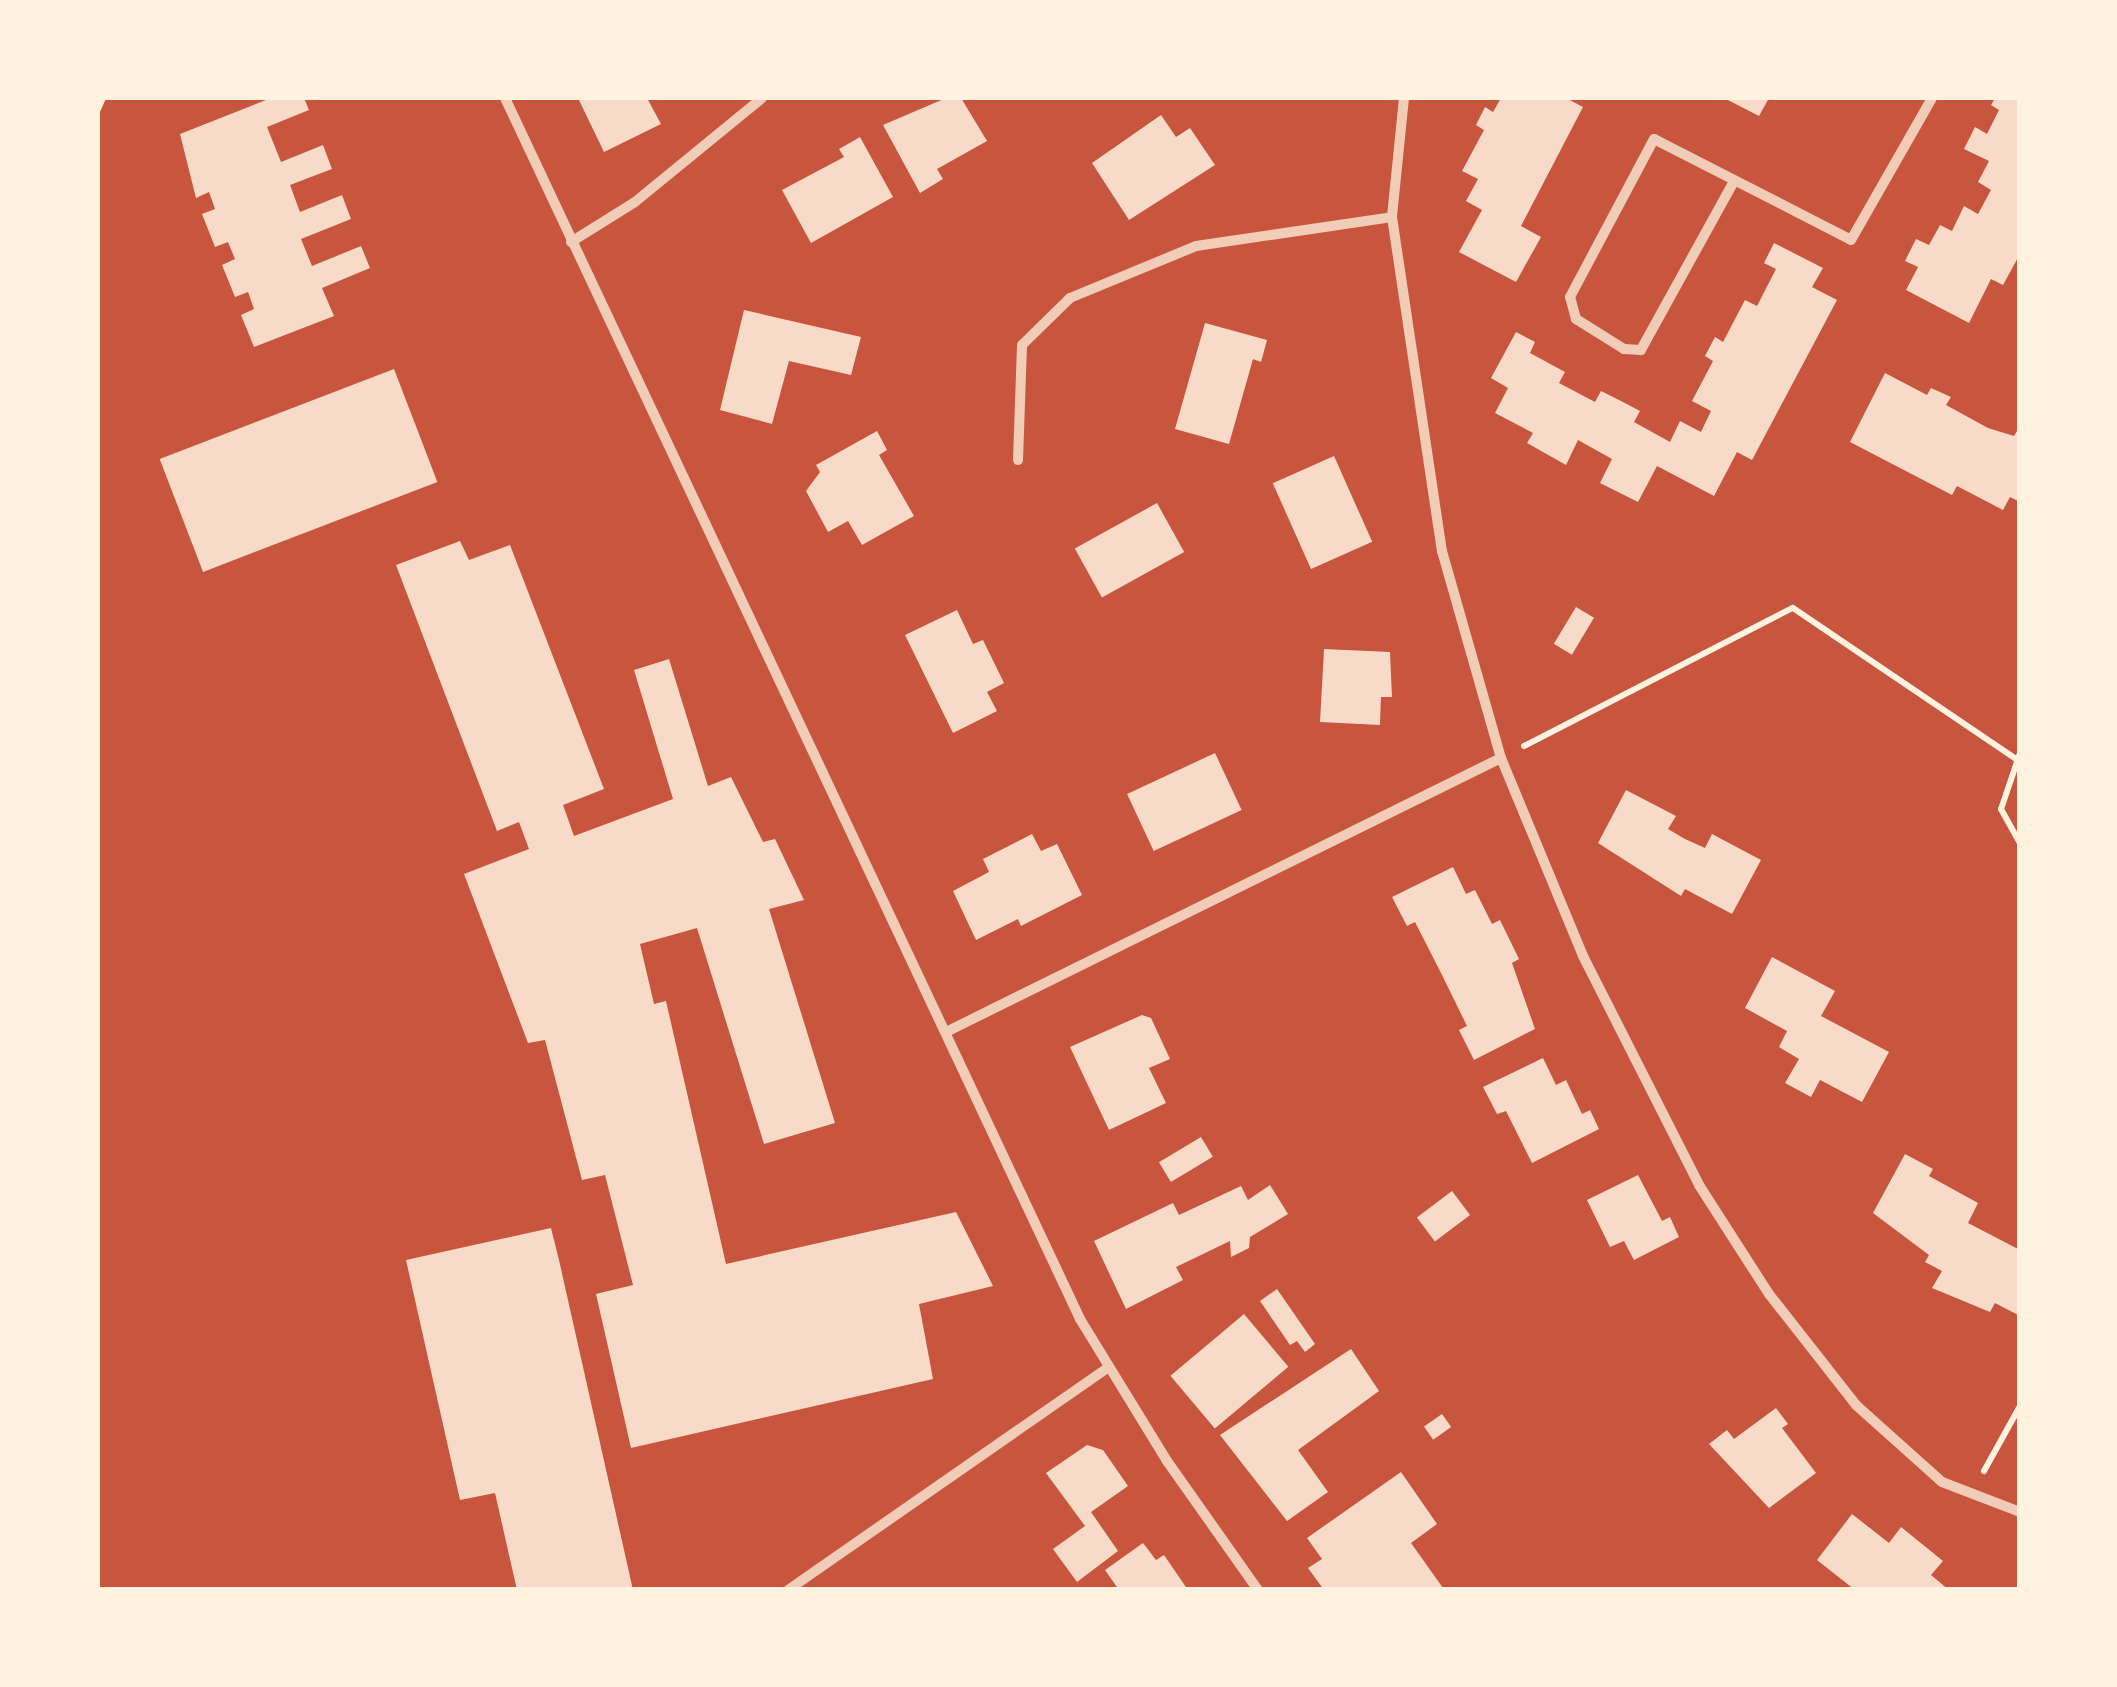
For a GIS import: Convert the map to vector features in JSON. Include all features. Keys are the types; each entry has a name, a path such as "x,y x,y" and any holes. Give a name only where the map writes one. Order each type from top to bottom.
{"street":[{"path":"504,98 1108,1368 1258,1590"},
{"path":"571,242 635,202 762,98"},
{"path":"1404,98 1392,217 1442,551 1501,758 1583,956 1699,1185 1768,1294 1856,1405 1942,1482 2020,1512"},
{"path":"1732,183 1641,350 1624,349 1576,319 1570,297 1654,139 1732,183 1851,240 1932,98"},
{"path":"1018,460 1022,345 1070,298 1196,246 1392,217"},
{"path":"946,1032 1501,758"},
{"path":"788,1590 1108,1368"}],"path":[{"path":"98,109 103,98"},
{"path":"1501,758 1793,608 2018,756 2002,809 2020,843"},
{"path":"1971,1496 2020,1406"}],"building":[{"path":"271,98 304,98 309,110 267,127 281,162 323,145 332,169 290,185 300,212 342,195 351,219 301,239 312,266 361,246 370,268 322,288 334,316 254,347 241,315 254,309 248,292 235,297 222,265 235,259 228,242 215,247 202,214 215,209 209,192 196,198 180,134"},
{"path":"578,98 647,98 661,124 604,152"},
{"path":"946,98 961,98 987,141 937,169 943,179 920,193 883,125"},
{"path":"1501,98 1566,98 1583,107 1521,226 1541,237 1516,282 1459,252 1482,210 1466,201 1478,179 1462,171 1484,130 1476,125 1485,107 1493,112"},
{"path":"1724,98 1769,98 1759,116"},
{"path":"1995,98 2020,98 2020,254 2003,285 1991,279 1969,323 1906,290 1918,267 1905,261 1916,239 1929,245 1940,225 1952,231 1964,206 1978,214 1991,190 1978,182 1989,161 1964,149 1975,127 1987,134 1999,110 1991,105"},
{"path":"1161,115 1176,137 1190,128 1215,165 1129,220 1092,163"},
{"path":"860,137 893,197 811,243 782,190 844,157 839,149"},
{"path":"1774,243 1823,268 1812,287 1837,300 1752,460 1737,452 1714,496 1657,466 1638,502 1600,483 1612,459 1578,440 1566,465 1527,443 1533,433 1495,413 1508,388 1491,378 1516,332 1535,342 1530,353 1565,372 1559,383 1595,402 1601,391 1640,411 1634,422 1670,442 1680,421 1701,432 1711,411 1692,401 1713,361 1705,356 1715,337 1723,342 1745,300 1757,306 1776,269 1764,263"},
{"path":"744,310 861,337 851,375 789,361 772,424 720,410"},
{"path":"1205,323 1267,340 1261,362 1253,359 1229,444 1175,429"},
{"path":"394,369 437,482 203,572 160,459"},
{"path":"1885,373 1927,395 1931,388 1951,397 1946,405 1988,428 2014,436 2020,426 2020,502 2010,497 2003,510 1957,486 1952,495 1850,442"},
{"path":"877,431 887,450 879,455 914,516 862,545 848,521 828,532 806,491 820,472 816,465"},
{"path":"1334,456 1372,542 1311,569 1273,483"},
{"path":"1157,503 1184,552 1102,598 1075,549"},
{"path":"460,541 469,560 510,545 604,789 563,805 574,836 673,799 634,670 669,659 708,786 731,777 763,842 775,839 804,900 769,909 835,1123 764,1144 697,928 640,944 654,1004 666,1001 726,1264 956,1212 993,1286 919,1304 933,1379 631,1448 596,1294 633,1285 605,1175 582,1180 545,1040 528,1043 464,874 529,849 519,822 497,831 396,565"},
{"path":"1576,607 1594,618 1572,655 1554,644"},
{"path":"957,610 973,644 983,640 1004,683 987,692 997,711 953,733 905,635"},
{"path":"1324,649 1390,652 1392,697 1381,697 1380,725 1320,722"},
{"path":"1215,753 1242,810 1154,851 1127,794"},
{"path":"1626,790 1676,816 1668,829 1685,839 1705,848 1712,834 1761,860 1732,914 1685,889 1681,896 1598,843"},
{"path":"1032,834 1041,851 1057,844 1082,895 1021,926 1018,919 976,940 953,891 989,872 983,859"},
{"path":"1453,867 1466,894 1475,890 1492,924 1500,920 1519,959 1512,963 1535,1029 1474,1060 1459,1030 1467,1026 1441,973 1415,922 1407,926 1392,897"},
{"path":"1772,957 1835,991 1821,1016 1889,1052 1862,1102 1820,1080 1811,1097 1785,1083 1799,1059 1779,1047 1787,1031 1745,1008"},
{"path":"1142,1015 1151,1018 1170,1059 1149,1068 1166,1103 1109,1130 1070,1047"},
{"path":"1543,1058 1556,1085 1566,1080 1582,1114 1590,1110 1599,1129 1532,1163 1506,1111 1497,1114 1483,1087"},
{"path":"1201,1137 1213,1157 1171,1182 1159,1162"},
{"path":"1905,1154 1933,1169 1929,1176 1978,1203 1968,1223 2020,1250 2020,1316 1995,1303 1990,1312 1932,1288 1942,1271 1925,1262 1929,1255 1873,1213"},
{"path":"1638,1175 1662,1221 1670,1217 1679,1237 1634,1260 1624,1241 1610,1247 1587,1200"},
{"path":"1270,1185 1288,1214 1250,1237 1249,1248 1231,1257 1230,1241 1176,1267 1183,1280 1126,1309 1094,1241 1173,1203 1179,1215 1241,1186 1248,1200"},
{"path":"1452,1191 1470,1215 1435,1241 1417,1217"},
{"path":"551,1228 633,1590 517,1590 495,1493 460,1500 406,1260"},
{"path":"1277,1289 1315,1344 1305,1352 1297,1341 1290,1345 1260,1301"},
{"path":"1244,1314 1288,1367 1215,1429 1170,1376"},
{"path":"1351,1349 1379,1391 1298,1450 1328,1492 1287,1521 1220,1435"},
{"path":"1776,1408 1788,1424 1782,1428 1816,1473 1769,1508 1709,1444 1727,1430 1734,1439"},
{"path":"1442,1414 1451,1427 1433,1440 1424,1427"},
{"path":"1087,1445 1103,1450 1128,1486 1091,1512 1118,1551 1077,1582 1053,1549 1085,1526 1046,1473"},
{"path":"1401,1472 1437,1524 1411,1543 1443,1588 1324,1590 1308,1568 1322,1559 1307,1538"},
{"path":"1852,1514 1889,1543 1901,1527 1943,1561 1931,1575 1949,1590 1855,1590 1817,1560"},
{"path":"1143,1543 1156,1560 1164,1555 1188,1590 1119,1590 1105,1570"}]}
